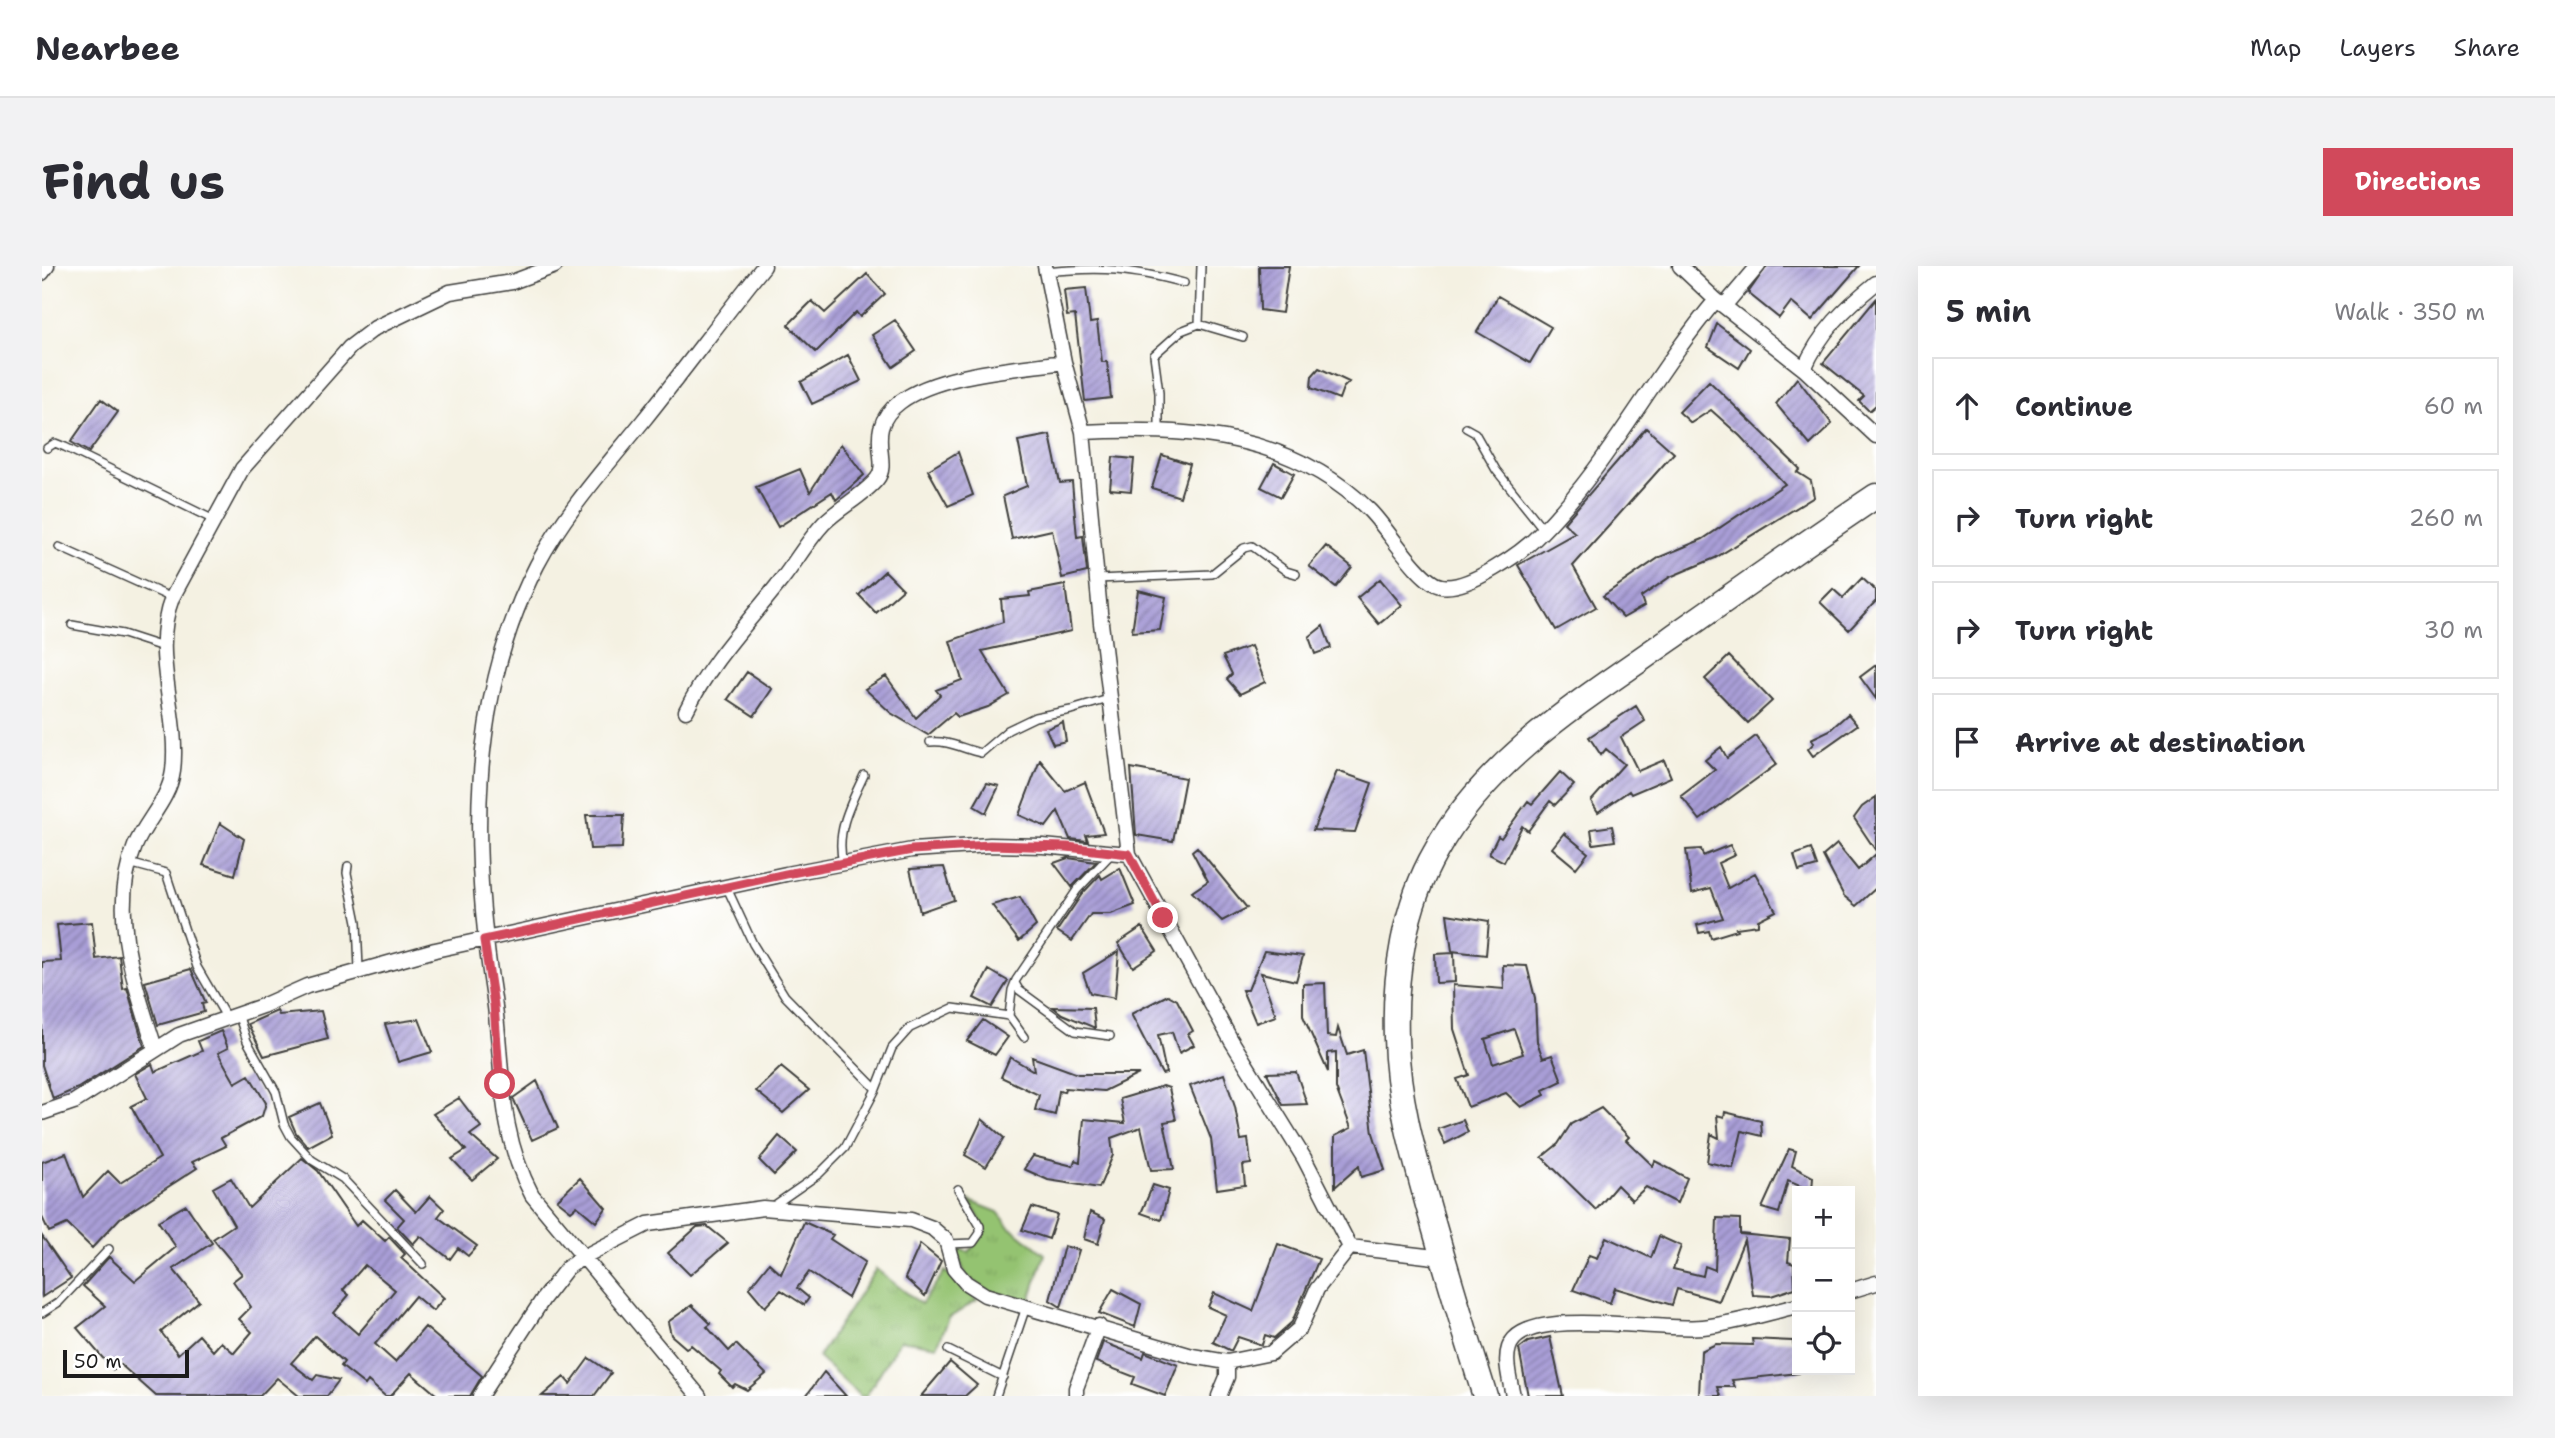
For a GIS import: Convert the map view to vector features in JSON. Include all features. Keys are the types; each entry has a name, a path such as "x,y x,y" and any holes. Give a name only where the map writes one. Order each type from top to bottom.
{"highway":[{"path":"1485,1396 1416,1162 1398,1073 1395,1037 1399,962 1406,926 1434,852 1474,796 1544,731 1612,680 1876,496"}],"street":[{"path":"42,274 47,266"},
{"path":"155,1048 134,978 124,925 129,863 138,838 168,790 173,773 174,748 163,647 163,620 172,598 242,468 350,347 375,327 450,292 512,282 555,266"},
{"path":"699,1396 532,1195 513,1148 502,1100 478,865 483,747 491,689 513,621 537,566 583,494 764,266"},
{"path":"1680,266 1721,303 1804,369 1876,436"},
{"path":"1083,432 1159,431 1201,435 1279,450 1317,468 1370,510 1421,574 1441,587 1467,582 1503,563 1544,530 1603,460 1669,361 1758,266"},
{"path":"1045,269 1064,362 1083,432 1129,854 1231,1040 1304,1158 1350,1247"},
{"path":"1804,369 1815,343 1831,323 1876,283"},
{"path":"686,711 732,638 782,579 807,544 836,512 878,478 882,467 879,431 886,416 899,402 953,382 1064,362"},
{"path":"42,1113 74,1102 179,1035 359,969 843,862 912,850 990,845 1129,854"},
{"path":"481,1396 544,1298 567,1268 648,1224 735,1210 769,1209 911,1220 932,1228 948,1244 954,1269 966,1283 985,1295 1099,1326 1192,1356 1227,1362 1271,1353 1294,1334 1300,1328 1317,1289 1350,1247"},
{"path":"1350,1247 1443,1258"},
{"path":"1855,1289 1876,1283"},
{"path":"1513,1396 1507,1359 1511,1341 1531,1327 1587,1322 1628,1327 1705,1327 1792,1307"},
{"path":"1076,1396 1076,1388 1099,1326"},
{"path":"1219,1396 1227,1377 1227,1362"}],"lane":[{"path":"1199,324 1201,266"},
{"path":"1045,269 1136,270 1184,284"},
{"path":"1159,431 1159,393 1154,355 1181,331 1199,324 1242,337"},
{"path":"1466,428 1475,433 1496,470 1544,530"},
{"path":"47,448 55,443 65,447 215,520"},
{"path":"1097,579 1212,574 1244,548 1252,546 1286,571 1296,574"},
{"path":"59,547 172,598"},
{"path":"72,625 122,634 163,647"},
{"path":"930,742 945,740 961,749 981,753 1008,730 1035,717 1071,710 1112,697"},
{"path":"843,862 838,844 841,831 864,775"},
{"path":"1024,1037 1009,1016 1015,983 1077,890 1113,852"},
{"path":"129,863 166,873 197,967 232,1016 276,1093 284,1124 291,1137 312,1160 350,1186 407,1250 423,1264"},
{"path":"348,866 346,873 357,922 359,969"},
{"path":"727,888 753,944 785,996 876,1089"},
{"path":"1015,983 1018,990 1075,1031 1110,1036"},
{"path":"769,1209 819,1174 845,1147 876,1089 892,1048 910,1028 953,1008 1009,1016"},
{"path":"948,1244 967,1245 981,1233 981,1226 958,1189"},
{"path":"42,1313 59,1302 109,1249"},
{"path":"996,1396 1026,1307"},
{"path":"948,1350 1003,1377"}],"green space":[{"path":"970,1201 998,1212 1010,1227 1045,1254 1030,1300 990,1292 966,1276 955,1248 969,1252 986,1231"},
{"path":"876,1269 921,1304 945,1271 977,1300 949,1318 937,1346 900,1340 866,1396 860,1396 818,1357"}],"building":[{"path":"1259,266 1289,266 1282,313 1260,310"},
{"path":"1767,266 1859,266 1812,320 1791,302 1779,318 1748,293"},
{"path":"867,274 885,294 860,317 856,312 816,352 788,325 812,301 825,313"},
{"path":"1086,288 1090,323 1097,322 1102,362 1107,362 1111,398 1085,401 1075,315 1067,316 1064,290"},
{"path":"1498,296 1551,327 1530,363 1477,332"},
{"path":"1876,299 1876,405 1869,411 1859,401 1864,396 1823,363"},
{"path":"895,320 916,351 893,367 872,335"},
{"path":"1717,324 1750,349 1739,368 1708,347"},
{"path":"848,355 861,381 812,404 801,382"},
{"path":"1319,368 1349,382 1343,388 1339,399 1311,388 1312,376"},
{"path":"1797,378 1832,424 1810,445 1776,404"},
{"path":"1709,381 1800,469 1797,472 1811,481 1814,497 1715,558 1670,577 1641,597 1644,606 1623,618 1603,596 1660,557 1703,539 1785,484 1740,436 1711,410 1691,423 1679,412"},
{"path":"101,399 118,412 89,452 71,442"},
{"path":"1646,428 1674,453 1573,566 1596,607 1556,630 1518,565 1575,533 1564,523"},
{"path":"1050,435 1060,483 1072,482 1077,537 1083,536 1087,572 1062,578 1052,530 1012,539 1003,496 1027,486 1018,441"},
{"path":"841,444 864,475 836,500 832,492 778,527 756,487 800,469 810,492"},
{"path":"958,452 973,495 948,506 928,470"},
{"path":"1162,455 1190,464 1180,497 1152,488"},
{"path":"1113,457 1134,459 1131,491 1110,489"},
{"path":"1274,463 1294,474 1281,497 1261,487"},
{"path":"1326,546 1352,567 1336,587 1309,566"},
{"path":"885,571 903,589 876,613 859,595"},
{"path":"1862,578 1876,591 1876,601 1849,630 1820,602 1833,589 1843,598"},
{"path":"1380,579 1402,605 1379,624 1357,598"},
{"path":"1065,585 1071,631 982,651 1009,695 988,707 958,717 954,713 928,735 891,713 865,689 886,676 916,718 940,695 936,690 962,680 950,641 1003,622 1001,599 1030,596 1029,592"},
{"path":"1138,590 1166,597 1160,630 1132,632"},
{"path":"1323,626 1331,648 1315,654 1309,637"},
{"path":"1251,646 1265,682 1240,694 1227,679 1232,674 1223,656"},
{"path":"1729,656 1772,701 1748,723 1705,679"},
{"path":"1876,665 1876,699 1860,677"},
{"path":"747,672 772,689 754,716 728,699"},
{"path":"1636,706 1645,721 1621,737 1638,771 1664,760 1671,777 1631,794 1629,791 1598,812 1591,801 1624,764 1606,749 1601,755 1589,737"},
{"path":"1848,714 1857,725 1813,756 1808,749 1814,743 1811,739 1830,730"},
{"path":"1063,722 1066,741 1053,744 1046,729"},
{"path":"1756,736 1777,764 1700,820 1681,796 1715,770 1705,760 1721,747 1727,758"},
{"path":"1040,760 1065,791 1085,782 1104,833 1086,835 1088,841 1070,839 1058,811 1046,827 1019,815"},
{"path":"1131,768 1185,778 1173,841 1136,835"},
{"path":"1337,771 1372,783 1355,832 1313,830"},
{"path":"1560,772 1574,785 1555,805 1550,801 1528,831 1522,826 1504,862 1489,854 1498,836 1501,838 1528,801 1532,804"},
{"path":"987,783 999,786 986,813 974,806"},
{"path":"1876,797 1876,851 1854,818 1862,807"},
{"path":"586,815 624,815 622,848 590,849"},
{"path":"220,823 244,839 235,875 203,865"},
{"path":"1612,826 1615,841 1593,844 1591,829"},
{"path":"1564,833 1588,853 1576,868 1552,848"},
{"path":"1837,844 1858,870 1876,854 1876,888 1856,906 1844,896 1823,856"},
{"path":"1730,845 1735,855 1718,863 1728,888 1755,873 1776,911 1758,920 1758,925 1736,928 1737,930 1711,938 1709,931 1699,933 1697,925 1723,918 1711,888 1692,893 1686,850 1701,849 1703,856"},
{"path":"1197,847 1247,908 1222,921 1192,892 1208,881 1192,851"},
{"path":"1811,849 1817,866 1799,871 1794,855"},
{"path":"1068,858 1096,862 1072,887 1054,863"},
{"path":"944,867 954,900 920,912 910,869"},
{"path":"1120,868 1135,905 1111,914 1091,914 1072,941 1057,931 1082,894 1100,875 1102,879"},
{"path":"1020,897 1036,926 1019,941 992,905"},
{"path":"1447,914 1489,921 1486,955 1452,951"},
{"path":"92,922 96,959 119,956 123,989 127,988 144,1046 78,1088 53,1099 42,1065 42,962 61,961 57,925"},
{"path":"1142,927 1157,951 1133,967 1118,943"},
{"path":"1119,951 1115,998 1090,993 1083,973"},
{"path":"1264,951 1303,956 1296,981 1261,973 1276,1016 1256,1023 1242,990 1248,990"},
{"path":"1454,953 1455,982 1436,983 1435,954"},
{"path":"1503,965 1527,966 1535,998 1537,1042 1543,1058 1552,1055 1562,1081 1543,1090 1545,1095 1521,1107 1506,1093 1468,1107 1457,1079 1469,1075 1454,1029 1453,985 1504,989","holes":["1514,1029 1523,1054 1493,1064 1485,1039"]},
{"path":"191,969 206,1003 202,1004 204,1012 158,1025 145,982"},
{"path":"989,970 1008,981 992,1007 974,998"},
{"path":"1325,983 1327,1036 1336,1037 1338,1028 1347,1055 1363,1050 1373,1133 1385,1170 1361,1177 1359,1166 1335,1187 1335,1136 1351,1128 1336,1088 1336,1052 1328,1053 1328,1072 1303,1016 1303,984"},
{"path":"1168,995 1177,1000 1193,1031 1188,1034 1194,1045 1179,1053 1172,1032 1158,1035 1166,1073 1162,1074 1131,1014"},
{"path":"1053,1007 1093,1008 1095,1028 1062,1014"},
{"path":"277,1011 279,1015 321,1011 328,1039 264,1056 248,1024"},
{"path":"419,1019 432,1052 398,1062 385,1024"},
{"path":"983,1020 1008,1037 995,1055 967,1041"},
{"path":"221,1031 228,1048 218,1053 235,1083 249,1075 266,1103 262,1116 221,1138 226,1146 192,1162 197,1168 120,1218 92,1248 67,1224 49,1232 42,1217 42,1162 66,1153 83,1197 108,1171 120,1183 160,1158 131,1106 147,1098 135,1074 152,1064 155,1072 202,1051 198,1041"},
{"path":"1010,1057 1034,1071 1032,1057 1078,1074 1139,1074 1104,1091 1065,1088 1064,1092 1059,1091 1055,1115 1035,1110 1039,1095 1001,1077"},
{"path":"781,1067 809,1090 783,1113 756,1091"},
{"path":"1296,1072 1307,1104 1283,1105 1267,1073"},
{"path":"1224,1074 1235,1107 1241,1140 1248,1139 1251,1164 1243,1165 1245,1185 1217,1189 1211,1139 1190,1086"},
{"path":"537,1081 558,1128 532,1140 513,1098"},
{"path":"1163,1086 1169,1088 1176,1120 1164,1122 1174,1169 1151,1170 1141,1127 1111,1138 1113,1155 1099,1188 1048,1180 1024,1169 1033,1156 1073,1166 1075,1160 1080,1162 1084,1119 1125,1123 1120,1099"},
{"path":"459,1098 481,1127 470,1135 497,1159 472,1180 452,1159 466,1150 433,1114"},
{"path":"320,1103 332,1134 308,1147 296,1133 289,1117"},
{"path":"1601,1108 1629,1137 1626,1140 1653,1166 1655,1161 1687,1178 1677,1203 1646,1187 1632,1200 1617,1185 1596,1210 1542,1157 1558,1144 1571,1124"},
{"path":"1725,1112 1761,1121 1762,1136 1742,1131 1733,1168 1707,1162 1711,1134 1719,1138 1717,1115 1724,1117"},
{"path":"982,1119 1004,1138 986,1167 965,1155"},
{"path":"1463,1120 1468,1132 1445,1144 1438,1129"},
{"path":"779,1136 797,1152 774,1175 759,1160"},
{"path":"1789,1149 1796,1151 1792,1166 1813,1177 1812,1186 1800,1186 1788,1181 1779,1213 1762,1208"},
{"path":"302,1158 318,1171 356,1226 362,1220 385,1241 389,1237 405,1254 401,1258 444,1298 433,1311 415,1296 375,1344 395,1362 425,1327 482,1376 470,1396 438,1396 411,1373 390,1396 385,1396 368,1381 365,1385 341,1366 344,1362 315,1336 291,1363 313,1380 317,1375 339,1380 327,1396 299,1396 277,1378 260,1396 156,1396 120,1364 113,1370 77,1328 105,1306 83,1286 109,1257 135,1281 176,1247 158,1221 186,1205 212,1243 173,1269 199,1301 161,1332 178,1354 199,1335 213,1351 221,1342 234,1353 252,1332 239,1319 251,1307 233,1281 242,1274 213,1239 234,1225 213,1188 231,1178 249,1208","holes":["365,1265 395,1290 358,1334 334,1313 349,1295 343,1290"]},
{"path":"580,1178 606,1208 596,1222 577,1206 571,1211 557,1200"},
{"path":"1153,1185 1169,1190 1161,1220 1141,1213"},
{"path":"395,1190 416,1212 430,1196 444,1209 438,1217 477,1246 468,1256 458,1248 450,1259 420,1236 413,1244 397,1227 404,1219 385,1200"},
{"path":"1032,1207 1057,1215 1049,1239 1022,1230"},
{"path":"1090,1212 1105,1219 1098,1244 1084,1239"},
{"path":"1717,1218 1740,1219 1740,1234 1790,1239 1788,1262 1792,1263 1792,1289 1771,1296 1753,1295 1744,1240 1719,1301 1677,1289 1672,1305 1615,1288 1610,1303 1573,1290 1589,1255 1597,1258 1606,1237 1651,1258 1659,1236 1681,1246 1673,1269 1703,1276 1705,1266 1715,1270"},
{"path":"804,1222 833,1235 830,1239 865,1262 848,1298 809,1272 797,1288 809,1298 804,1305 781,1290 765,1307 749,1288 769,1263 781,1274"},
{"path":"707,1226 728,1243 690,1275 668,1253 697,1227"},
{"path":"42,1236 71,1278 42,1297"},
{"path":"920,1244 941,1261 925,1296 905,1278"},
{"path":"1278,1244 1319,1259 1292,1322 1274,1338 1265,1335 1262,1345 1238,1337 1231,1351 1213,1342 1226,1315 1208,1307 1214,1293 1253,1311"},
{"path":"1064,1246 1079,1250 1061,1307 1050,1300"},
{"path":"1113,1289 1141,1304 1135,1327 1099,1313"},
{"path":"692,1305 711,1324 707,1327 729,1351 736,1344 766,1374 747,1390 735,1384 732,1387 719,1374 721,1371 691,1345 686,1348 671,1335 668,1322"},
{"path":"1550,1337 1563,1396 1528,1396 1519,1349 1528,1342"},
{"path":"1752,1339 1792,1341 1792,1374 1732,1380 1735,1387 1718,1387 1721,1396 1699,1396 1701,1351 1716,1344 1753,1345"},
{"path":"1103,1342 1143,1358 1145,1352 1178,1365 1165,1396 1132,1384 1135,1377 1096,1362"},
{"path":"589,1358 611,1373 594,1396 542,1396 564,1377 570,1384"},
{"path":"950,1362 977,1385 965,1396 921,1396"},
{"path":"824,1372 846,1396 806,1396"}],"route":[{"path":"500,1084 494,1005 484,940 843,862 912,850 990,845 1067,847 1129,854 1163,918"}]}
